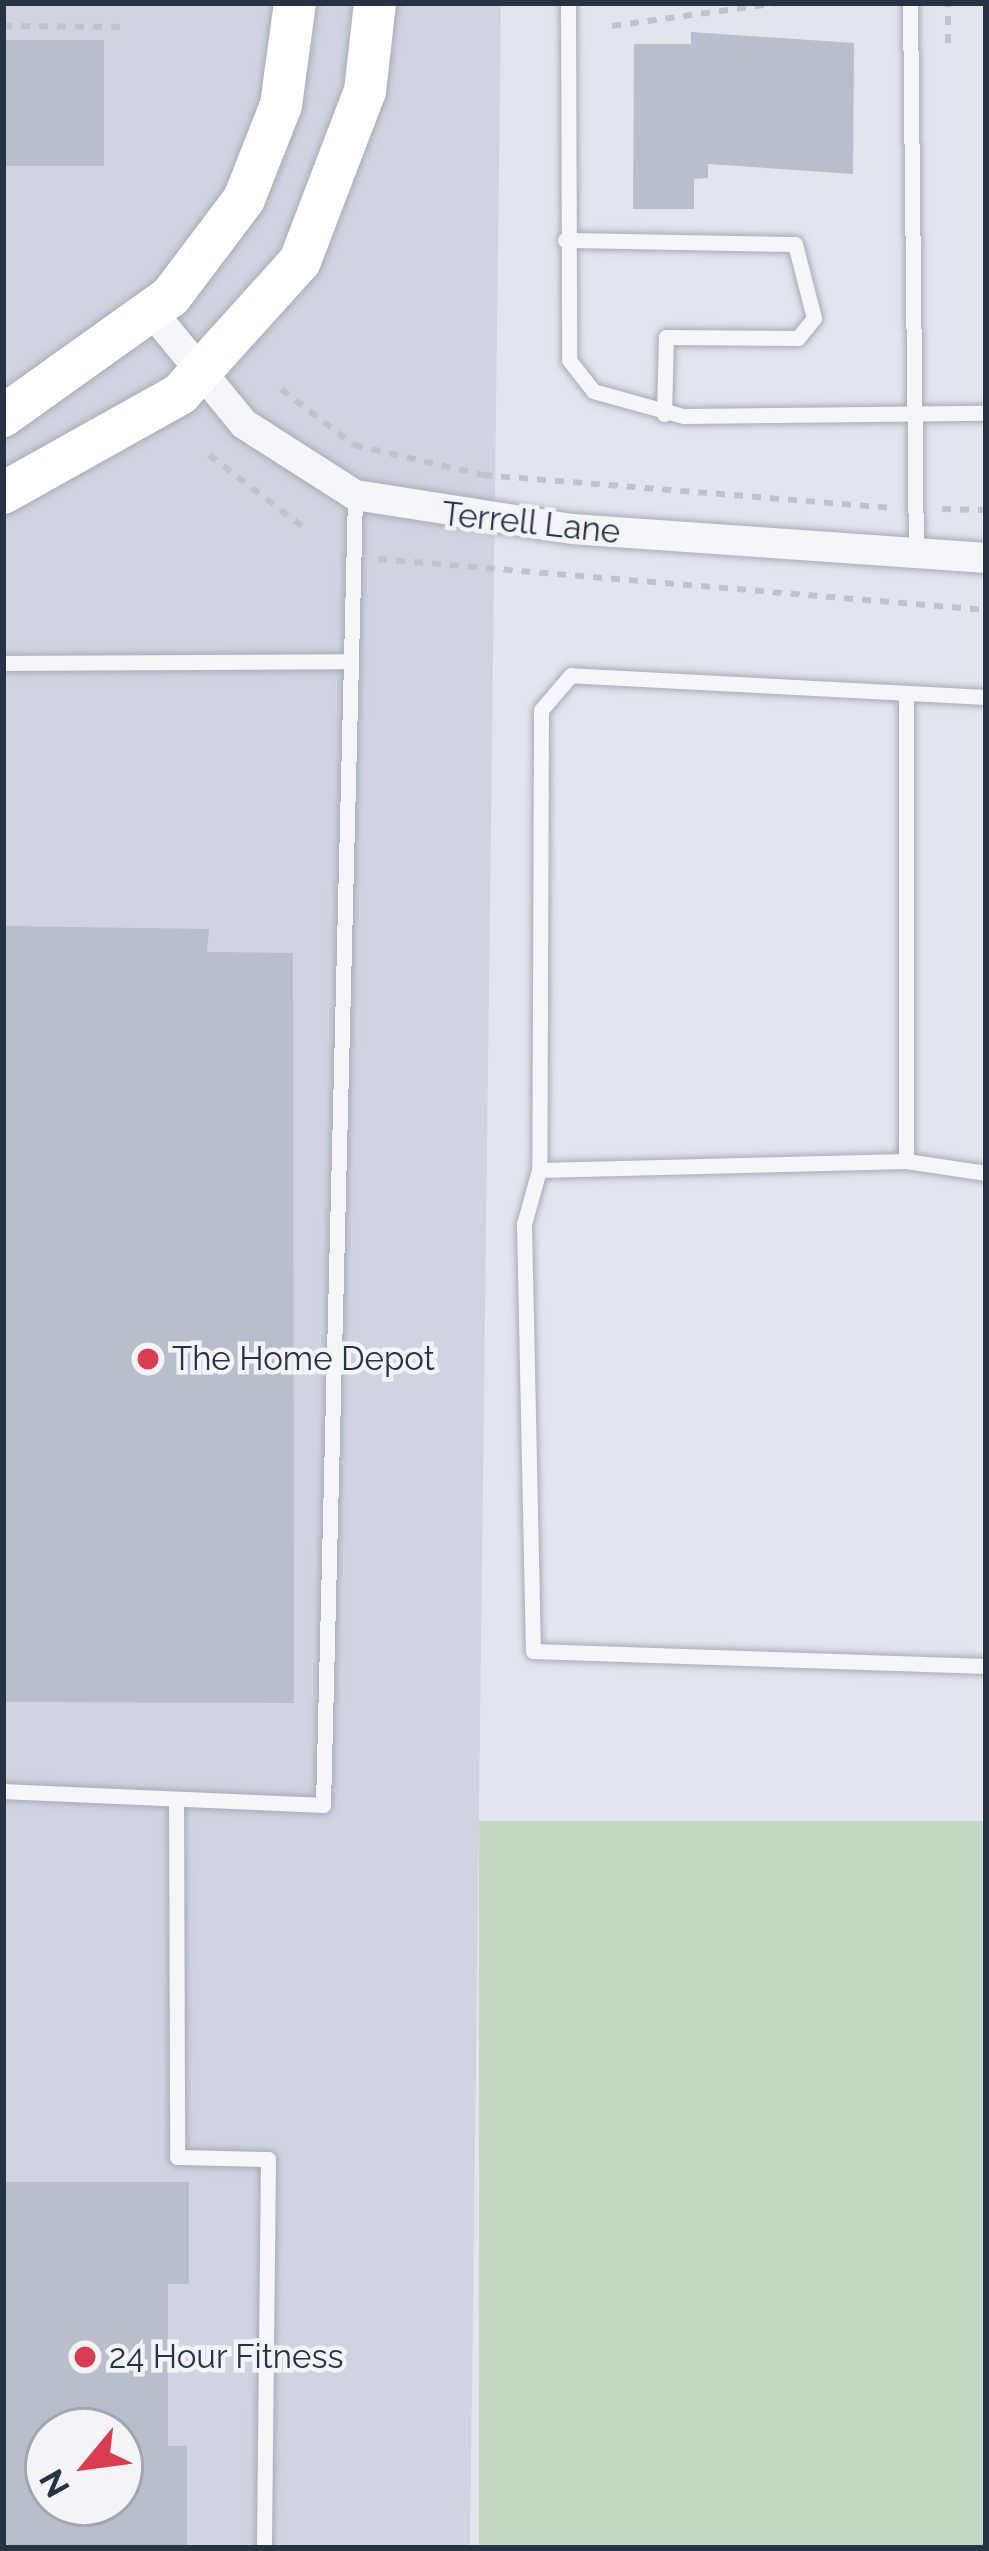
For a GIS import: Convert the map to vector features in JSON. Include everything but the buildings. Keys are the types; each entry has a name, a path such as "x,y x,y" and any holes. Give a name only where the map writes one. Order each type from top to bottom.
{"street":[{"path":"3,416 152,312 244,199 281,105 295,3"},
{"path":"3,493 104,446 205,375 300,261 338,178 365,91 375,3"},
{"name":"Terrell Lane","path":"152,312 244,424 356,495 573,529 986,559"}],"lane":[{"path":"568,3 568,360 593,391 664,414 912,420 986,413"},
{"path":"910,3 916,557"},
{"path":"565,240 795,244 814,282 814,318 798,338 666,337 664,414"},
{"path":"3,1791 323,1805 343,661 356,495"},
{"path":"3,663 343,661"},
{"path":"986,697 906,699 753,677 571,675 541,710 539,1170 524,1225 533,1651 986,1666"},
{"path":"906,699 906,1161"},
{"path":"539,1170 906,1161 986,1173"},
{"path":"176,1799 177,2157 268,2159 264,2548"}],"path":[{"path":"612,26 777,3"},
{"path":"947,43 948,3"},
{"path":"3,26 128,27"},
{"path":"281,389 354,445 483,475 916,509 986,510"},
{"path":"209,455 302,526"},
{"path":"378,559 986,610"}],"shaded area":[{"path":"3,3 501,3 470,2548 3,2548"}],"green space":[{"path":"479,1821 986,1821 986,2548 479,2548"}],"place":[{"name":"The Home Depot","path":"148,1359"},
{"name":"24 Hour Fitness","path":"85,2357"}]}
